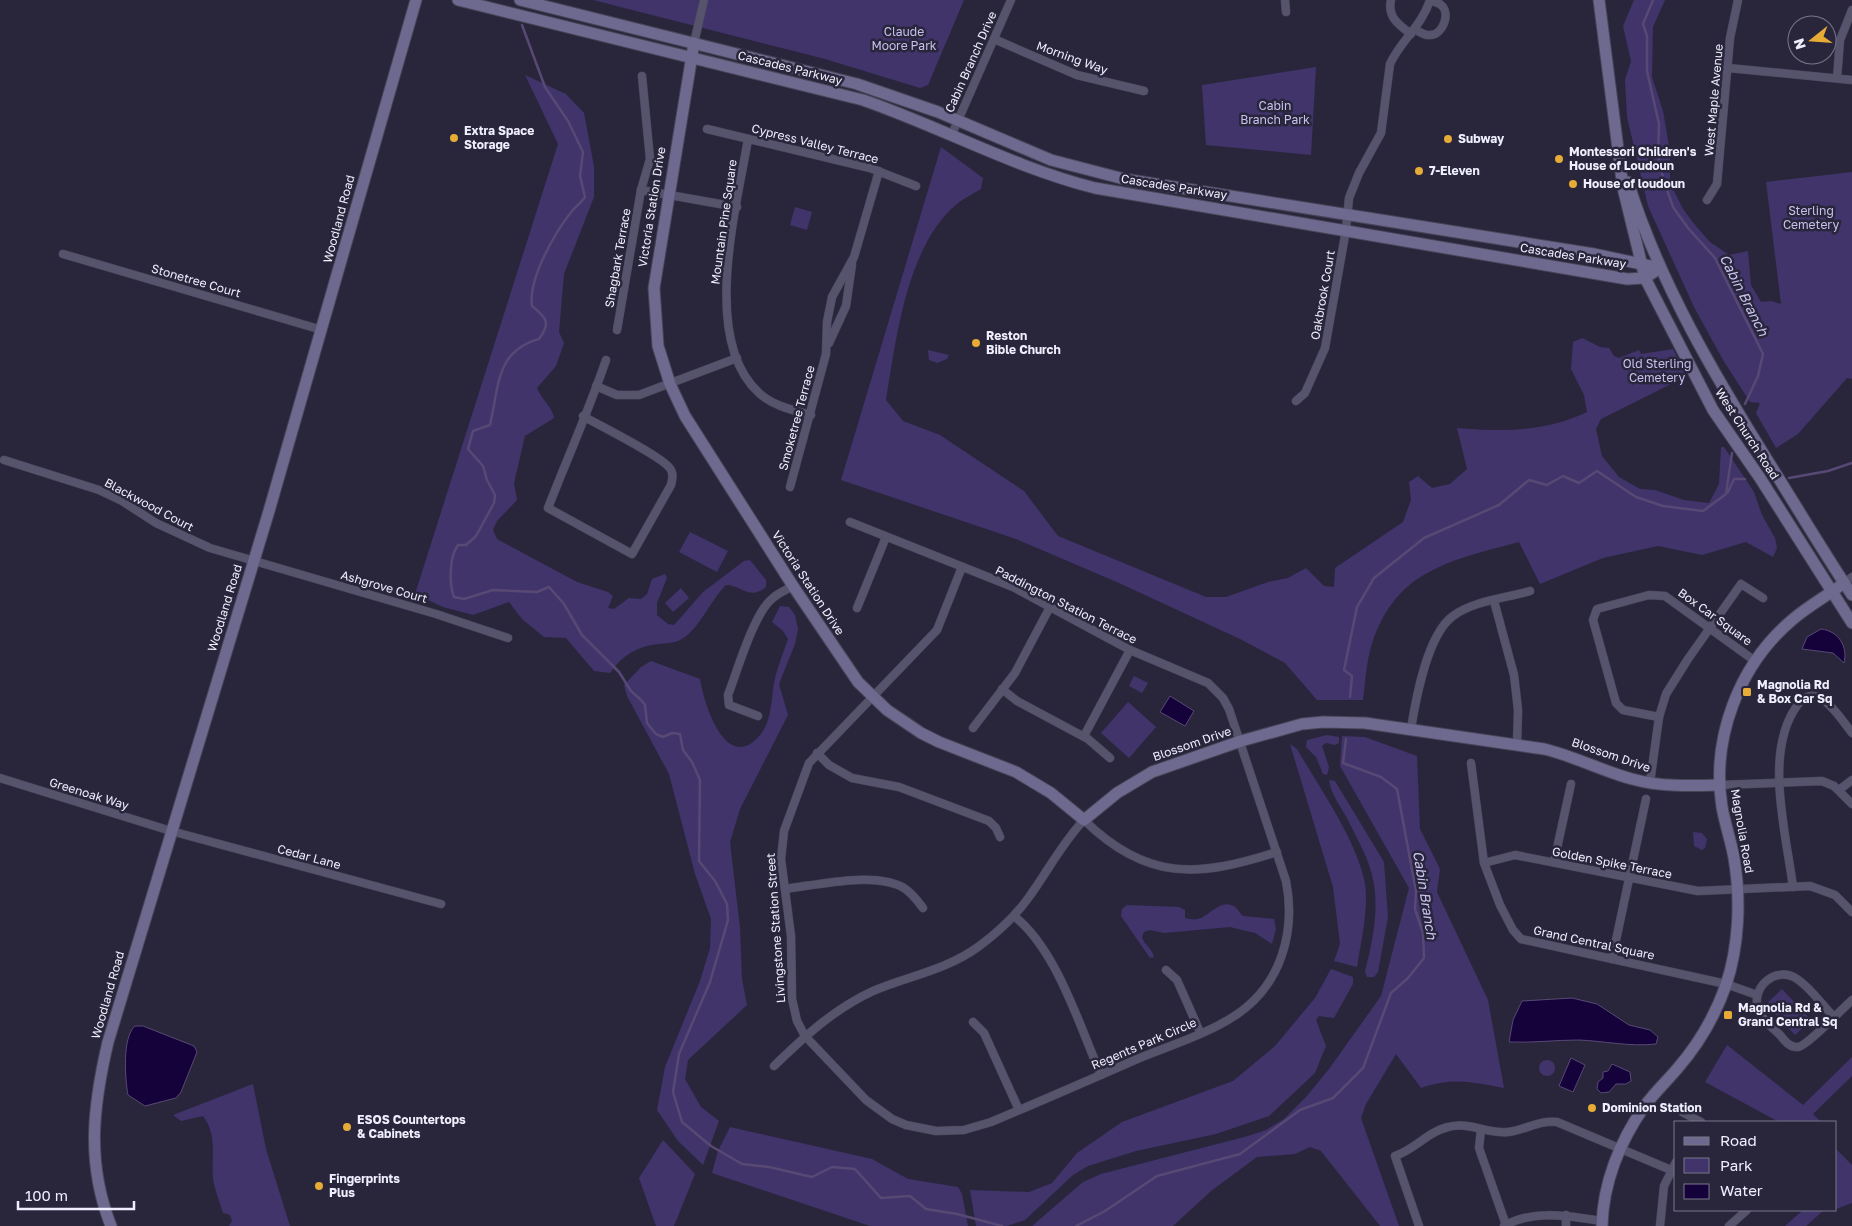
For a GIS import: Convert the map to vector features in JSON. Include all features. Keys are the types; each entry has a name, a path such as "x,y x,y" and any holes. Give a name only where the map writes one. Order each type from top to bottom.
{"street":[{"name":"Woodland Road","path":"111,1226 101,1196 95,1161 94,1107 108,1042 322,330 416,0"},
{"name":"Cascades Parkway","path":"458,0 863,100 952,134 1044,173 1095,188 1592,274 1627,279 1645,278"},
{"name":"Cascades Parkway","path":"520,0 857,84 958,120 1050,160 1088,171 1124,179 1594,254 1660,268"},
{"path":"694,43 704,0"},
{"name":"Cabin Branch Drive","path":"952,134 1012,0"},
{"path":"1284,0 1286,12"},
{"path":"1391,0 1390,12 1393,18 1414,32 1433,35 1437,33 1446,20 1446,14 1441,5 1430,0"},
{"name":"Oakbrook Court","path":"1296,401 1305,393 1325,348 1353,186 1381,132 1390,64 1414,32 1430,0"},
{"name":"West Church Road","path":"1598,0 1626,204 1645,278 1713,410 1852,623"},
{"name":"West Maple Avenue","path":"1708,200 1717,184 1734,13 1738,0"},
{"path":"1836,78 1840,40 1852,10"},
{"name":"Morning Way","path":"994,39 1078,75 1144,91"},
{"name":"Victoria Station Drive","path":"694,43 656,267 654,309 658,346 670,384 685,416 846,666 872,696 898,718 920,733 956,749 993,761 1035,782 1120,849 1135,857 1167,867 1184,869 1217,868 1277,852"},
{"path":"1728,68 1852,80"},
{"name":"Shagbark Terrace","path":"617,330 641,190 648,169 650,148 642,76"},
{"name":"Cypress Valley Terrace","path":"707,129 880,171 916,186"},
{"name":"West Church Road","path":"1617,134 1627,180 1644,231 1660,268 1725,391 1848,580 1852,595"},
{"name":"Mountain Pine Square","path":"748,139 726,290 728,324 737,358 745,376 759,393 779,406 811,415"},
{"name":"Smoketree Terrace","path":"790,487 826,354 846,306 854,257 880,171"},
{"path":"641,190 737,207"},
{"name":"Stonetree Court","path":"63,254 322,330"},
{"name":"Smoketree Terrace","path":"826,354 828,316 832,297 854,257"},
{"path":"1645,278 1660,268"},
{"path":"596,386 617,395 630,397 737,358"},
{"path":"583,416 667,464 671,470 673,478 671,485 632,554 548,508 583,416 606,360"},
{"name":"Blackwood Court","path":"4,460 99,490 193,541 254,560"},
{"name":"Paddington Station Terrace","path":"850,522 1012,587 1130,650 1167,667 1199,677 1223,698 1241,742"},
{"path":"857,608 886,537"},
{"name":"Ashgrove Court","path":"254,560 436,614 508,638"},
{"name":"Livingstone Station Street","path":"806,1036 798,1022 792,1000 790,936 781,860 784,830 803,774 817,753 937,630 962,567"},
{"name":"Magnolia Road","path":"1602,1223 1611,1175 1621,1147 1645,1105 1700,1039 1717,1007 1726,984 1737,930 1738,890 1734,856 1724,819 1720,785 1722,749 1728,720 1738,692 1755,661 1792,620 1848,580"},
{"path":"1650,783 1659,717 1673,681 1741,584 1763,598"},
{"path":"758,716 729,705 727,701 728,695 758,618 765,605 772,598 793,586"},
{"path":"1411,729 1416,701 1432,649 1441,629 1459,613 1494,600 1530,592"},
{"name":"Box Car Square","path":"1659,717 1623,710 1616,703 1593,620 1594,614 1602,607 1657,594 1670,599 1755,661"},
{"path":"1494,600 1514,674 1518,710 1517,745"},
{"path":"973,728 1015,673 1050,607"},
{"path":"1084,736 1130,650"},
{"path":"1002,689 1018,700 1084,736 1110,758"},
{"path":"1793,887 1779,782 1785,724 1798,702 1804,698 1816,696 1827,702 1852,733"},
{"name":"Blossom Drive","path":"774,1066 823,1021 856,1000 960,959 995,934 1014,916 1039,883 1069,837 1084,820 1117,793 1152,772 1283,728 1323,722 1365,722 1564,754 1612,773 1650,783 1677,786 1720,785"},
{"name":"Regents Park Circle","path":"806,1036 866,1100 878,1110 906,1125 936,1131 964,1130 986,1125 1224,1022 1248,1005 1268,982 1283,953 1290,911 1286,881 1241,742"},
{"path":"817,753 830,765 852,778 899,787 989,821 996,828 1000,838"},
{"name":"Grand Central Square","path":"1472,763 1484,863 1500,905 1513,930 1521,939 1726,984 1757,995"},
{"name":"Greenoak Way","path":"0,778 170,831"},
{"path":"1839,790 1852,780"},
{"path":"1720,785 1822,781 1839,790 1852,804"},
{"path":"1554,862 1570,784"},
{"path":"1612,959 1631,877 1646,799"},
{"name":"Cedar Lane","path":"170,831 441,904"},
{"name":"Golden Spike Terrace","path":"1484,863 1516,855 1691,890 1793,887 1823,889 1835,894 1852,912"},
{"path":"785,889 872,880 902,887 914,896 923,908"},
{"path":"1014,916 1033,934 1050,957 1101,1075"},
{"path":"1166,970 1177,980 1200,1032"},
{"path":"1834,1017 1802,982 1790,976 1772,977 1762,985 1757,995 1760,1014 1791,1046 1803,1045 1834,1017 1852,1000"},
{"path":"973,1022 984,1033 1019,1110"},
{"path":"1682,1112 1698,1121"},
{"path":"1419,1226 1395,1156 1408,1152 1429,1135 1448,1127 1471,1126 1481,1130 1510,1132 1542,1122 1557,1122 1621,1147 1671,1170"},
{"path":"1481,1130 1479,1148 1505,1225 1528,1216 1566,1215 1602,1223"},
{"path":"1660,1226 1664,1186 1674,1165"},
{"path":"1730,1226 1746,1211"},
{"path":"1566,1215 1566,1226"}],"green space":[{"name":"Claude Moore Park","path":"593,0 964,0 928,85 920,88 825,59"},
{"name":"Sterling Cemetery","path":"1634,0 1665,0 1653,27 1652,77 1663,111 1670,152 1670,183 1683,209 1710,242 1729,255 1748,251 1751,285 1761,302 1771,301 1781,304 1766,182 1852,172 1852,379 1847,378 1798,434 1776,448 1756,413 1760,403 1750,402 1723,360 1694,307 1648,206 1627,117 1625,80 1631,61 1623,26"},
{"name":"Cabin Branch Park","path":"1316,67 1311,155 1206,145 1202,85"},
{"path":"525,75 566,94 584,113 594,166 594,197 564,274 559,332 564,343 556,366 537,388 554,418 525,436 514,483 517,500 497,521 493,530 497,539 577,582 608,592 613,596 608,608 614,609 629,598 641,599 647,594 652,579 665,574 667,578 657,603 657,615 668,624 674,625 703,592 744,561 750,560 766,580 766,587 755,593 726,585 698,624 685,637 676,642 637,649 625,656 610,673 594,671 566,638 544,637 522,619 509,602 473,615 443,607 415,594 558,144"},
{"name":"Old Sterling Cemetery","path":"941,147 983,178 981,189 958,203 941,221 927,242 915,267 894,349 886,400 903,421 940,435 1024,491 1058,536 1206,597 1226,597 1268,582 1288,578 1306,568 1324,586 1334,587 1335,568 1403,522 1411,500 1409,482 1418,476 1432,488 1450,484 1467,469 1457,428 1523,429 1555,424 1587,412 1584,395 1571,369 1573,342 1582,338 1600,347 1609,348 1614,356 1619,358 1639,350 1641,354 1673,349 1687,376 1601,419 1596,429 1602,456 1619,477 1640,489 1655,490 1684,500 1709,503 1719,484 1721,447 1724,447 1754,492 1762,515 1775,538 1777,548 1773,557 1746,542 1702,555 1658,546 1603,558 1540,584 1519,542 1469,556 1446,564 1426,574 1408,586 1393,603 1380,624 1370,651 1363,700 1317,700 1285,663 1240,639 1119,583 1016,539 841,480"},
{"path":"795,207 812,212 807,230 790,225"},
{"path":"928,350 949,355 947,359 937,363 929,360"},
{"path":"690,532 728,551 717,572 679,552"},
{"path":"681,588 689,598 673,612 665,603"},
{"path":"780,606 789,607 795,615 798,629 795,644 779,684 788,715 740,809 730,842 740,928 742,979 747,1005 688,1060 685,1079 701,1107 719,1121 703,1165 678,1141 657,1110 665,1067 700,981 710,948 711,919 695,874 669,774 627,696 624,685 641,667 651,661 700,679 706,704 719,731 727,741 737,747 748,745 760,735 767,723 775,677 788,639 783,631 772,622"},
{"path":"1134,676 1148,683 1142,693 1129,686"},
{"path":"1128,702 1156,727 1129,758 1101,733"},
{"path":"1327,735 1339,737 1339,743 1335,745 1326,743 1322,746 1329,767 1327,775 1323,774 1316,757 1306,747 1307,740"},
{"path":"1342,736 1365,737 1417,756 1420,829 1440,869 1437,892 1488,1000 1504,1088 1472,1082 1453,1082 1421,1088 1396,1054 1366,1104 1361,1118 1399,1226 1380,1226 1321,1151 1310,1147 1295,1154 1257,1157 1211,1191 1173,1226 1032,1226 1083,1182 1101,1174 1248,1136 1266,1130 1284,1119 1306,1097 1329,1069 1381,996 1409,888 1340,766"},
{"path":"1290,744 1297,749 1335,812 1352,846 1364,879 1366,899 1357,967 1334,961 1340,944 1333,887"},
{"path":"1329,780 1335,781 1384,862 1388,917 1378,972 1374,977 1367,977 1365,971 1375,923 1372,875 1365,855 1334,796"},
{"path":"1693,832 1702,833 1707,839 1705,848 1702,850 1694,846"},
{"path":"1225,904 1236,908 1243,916 1274,919 1276,929 1272,944 1255,933 1230,927 1164,933 1150,930 1144,932 1142,937 1153,954 1154,957 1150,958 1121,916 1122,909 1127,905 1179,907 1185,910 1185,918 1198,919"},
{"path":"1331,969 1353,977 1353,984 1334,1018 1319,1016 1316,1020 1326,1046 1315,1073 1269,1116 1216,1134 1136,1151 1088,1166 1073,1175 1025,1220 1007,1226 976,1226 970,1190 1029,1192 1052,1183 1077,1153 1122,1122 1233,1081 1275,1046 1315,998"},
{"path":"1782,989 1811,1020 1795,1035 1766,1004"},
{"path":"1727,1045 1803,1105 1852,1057 1852,1076 1813,1114 1820,1121 1777,1121 1705,1082"},
{"path":"1544,1060 1550,1060 1555,1065 1553,1074 1544,1076 1539,1071 1539,1065"},
{"path":"253,1084 266,1149 290,1226 229,1226 232,1221 230,1215 223,1213 214,1182 213,1146 208,1123 203,1116 181,1121 173,1115"},
{"path":"730,1127 872,1159 908,1179 958,1187 962,1194 968,1226 870,1226 712,1173 718,1151"},
{"path":"663,1140 695,1174 674,1226 656,1226 639,1178"},
{"path":"1837,1150 1852,1165 1852,1203 1837,1209"},
{"path":"1802,1211 1823,1211 1806,1226 1785,1226"}],"water":[{"path":"1821,629 1833,633 1841,641 1845,651 1844,663 1833,653 1802,649 1807,637"},
{"path":"1170,696 1194,711 1185,726 1160,712"},
{"path":"1572,998 1597,1004 1629,1025 1650,1030 1658,1037 1656,1044 1646,1045 1579,1040 1509,1042 1513,1020 1522,1001"},
{"path":"135,1026 143,1026 194,1046 197,1052 181,1092 176,1098 145,1106 128,1095 125,1069 126,1048 131,1031"},
{"path":"1571,1058 1585,1065 1573,1092 1559,1086"},
{"path":"1612,1064 1630,1072 1631,1081 1626,1084 1616,1084 1609,1092 1601,1093 1597,1089 1598,1082 1603,1078 1603,1072 1608,1071"}],"waterway":[{"name":"Cabin Branch","path":"1653,0 1643,24 1647,36 1647,71 1659,124 1658,154 1663,178 1673,207 1688,228 1715,258 1763,354 1758,376 1745,404"},
{"path":"522,25 545,87 568,121 583,152 580,176 585,197 558,231 544,256 534,283 532,306 544,317 546,321 545,329 539,339 514,352 501,373 490,425 473,431 468,449 483,466 487,480 495,495 494,503 476,536 466,545 458,545 455,550 451,563 451,585 454,597 464,599 493,590 537,592 549,587 564,604 582,635 619,672 631,691 645,705 647,723 656,734 663,737 672,733 680,734 683,750 692,762 700,780 699,861 715,881 727,904 728,920 710,982 679,1054 673,1092 682,1122 711,1146 742,1164 769,1167 812,1177 832,1167 855,1169 881,1198 910,1196 926,1209 957,1214 1002,1226"},
{"name":"Cabin Branch","path":"1350,697 1352,676 1344,670 1357,607 1374,578 1424,538 1499,505 1529,480 1547,485 1563,476 1579,483 1597,471 1636,497 1663,506 1703,511 1726,494 1732,453"},
{"path":"1789,478 1828,471 1852,463"},
{"path":"1728,492 1734,479 1745,479"},
{"name":"Cabin Branch","path":"1076,1226 1105,1211 1157,1176 1240,1154 1300,1110 1333,1098 1363,1068 1391,993 1408,978 1424,958 1423,933 1415,909 1416,891 1397,789 1381,777 1343,763 1346,739"}],"place":[{"name":"Extra Space Storage","path":"454,138"},
{"name":"Subway","path":"1448,139"},
{"name":"Montessori Children's House of Loudoun","path":"1559,159"},
{"name":"7-Eleven","path":"1419,171"},
{"name":"House of loudoun","path":"1573,184"},
{"name":"Reston Bible Church","path":"976,343"},
{"name":"Magnolia Rd & Box Car Sq","path":"1747,692"},
{"name":"Magnolia Rd & Grand Central Sq","path":"1728,1015"},
{"name":"Dominion Station","path":"1592,1108"},
{"name":"ESOS Countertops & Cabinets","path":"347,1127"},
{"name":"Fingerprints Plus","path":"319,1186"}]}
